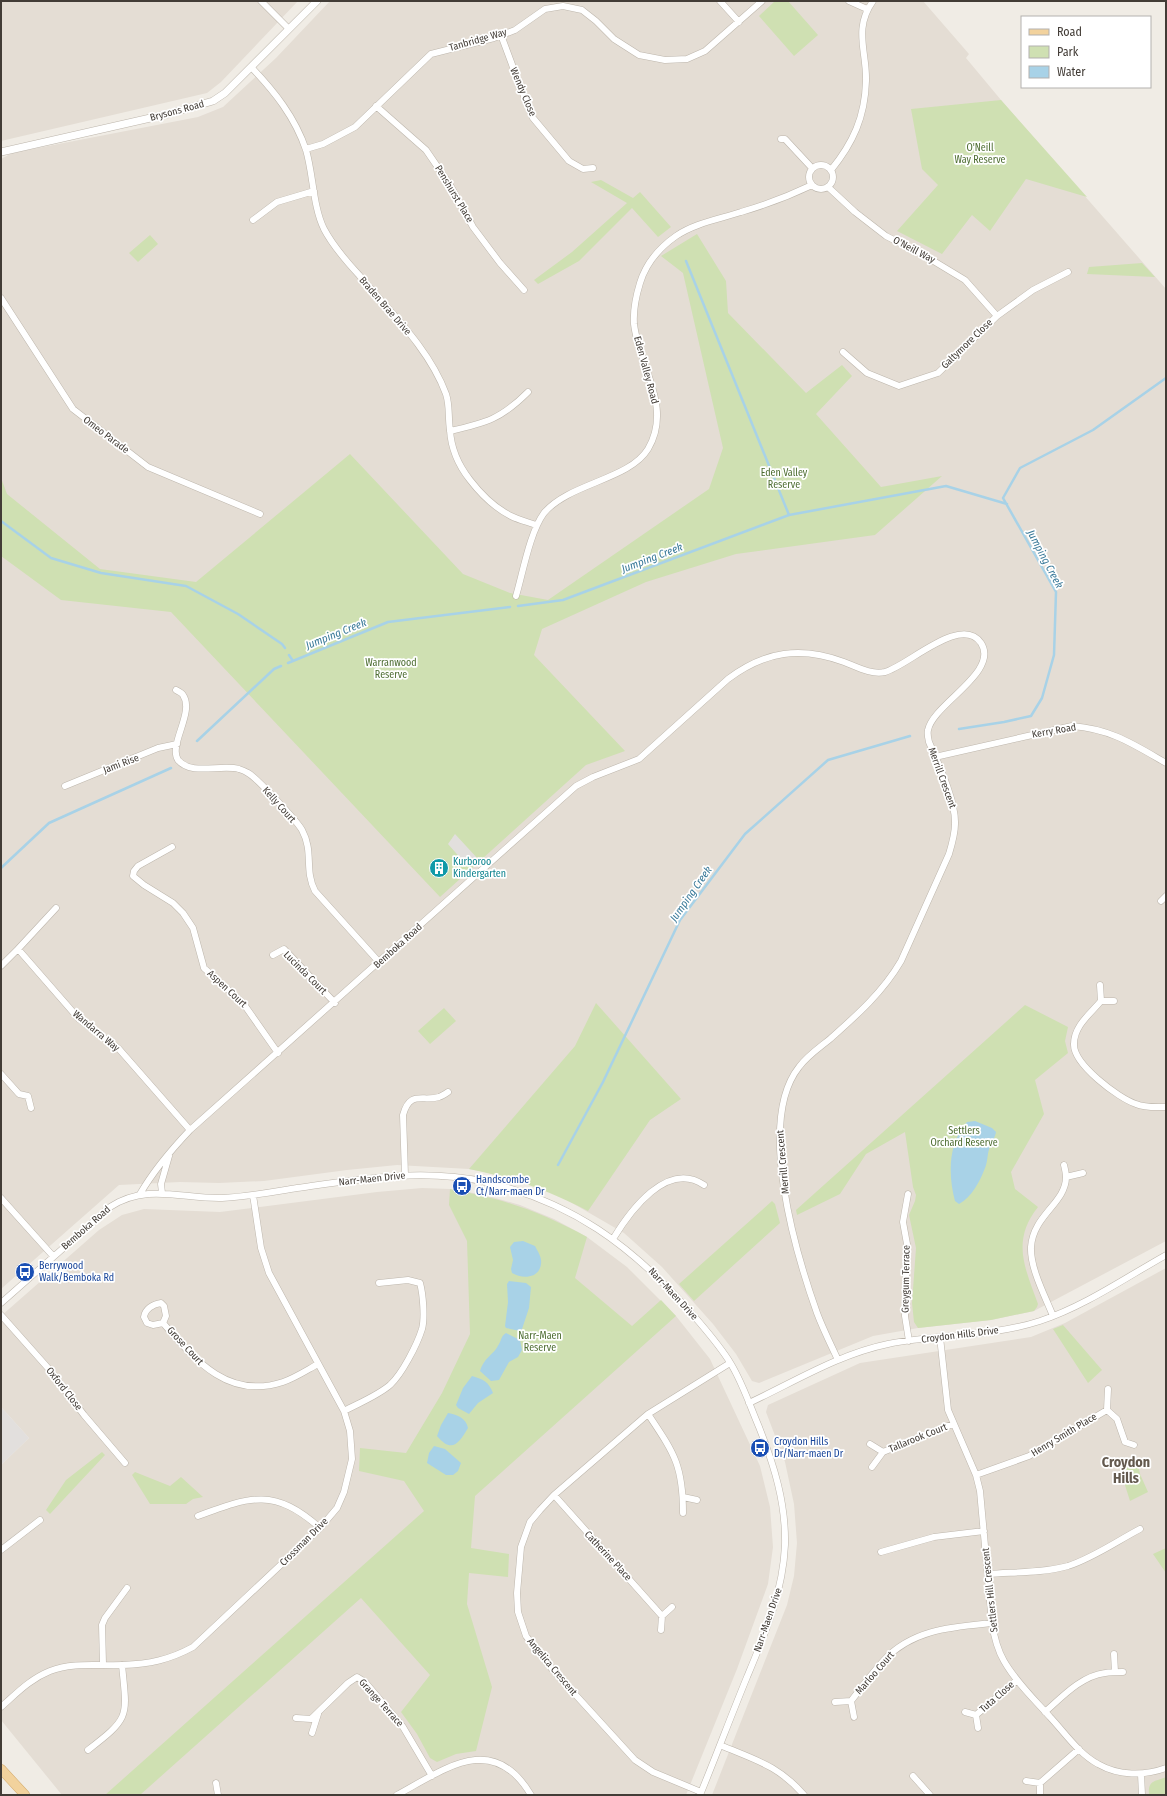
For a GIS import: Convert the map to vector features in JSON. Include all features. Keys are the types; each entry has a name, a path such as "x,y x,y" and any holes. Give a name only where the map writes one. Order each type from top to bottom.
{"main road":[{"path":"1,1769 24,1795"}],"street":[{"path":"261,1 289,29"},
{"name":"Brysons Road","path":"1,152 168,114 213,101 225,93 317,1"},
{"path":"720,1 739,22"},
{"name":"Tanbridge Way","path":"306,150 322,144 355,127 431,54 515,30 545,9 563,6 582,10 596,21 614,39 638,55 665,60 687,59 705,51 762,1"},
{"path":"849,1 867,9"},
{"path":"831,170 849,147 862,118 866,80 861,38 867,9 873,1"},
{"name":"Wendy Close","path":"501,35 533,118 569,161 583,169 593,168"},
{"name":"Braden Brae Drive","path":"251,67 270,87 287,110 306,150 314,191 324,228 337,250 418,344 436,373 446,395 449,411 450,431 458,461 469,479 482,494 510,516 536,525"},
{"name":"Penshurst Place","path":"376,106 426,150 450,185 473,227 500,263 524,290"},
{"path":"784,137 812,168"},
{"path":"820,164 831,170 833,181 828,187 822,189 812,185 809,174 812,168 820,164"},
{"name":"Eden Valley Road","path":"516,596 536,525 545,512 554,503 632,465 641,459 656,433 658,420 656,402 634,324 634,308 642,277 655,254 684,231 786,197 812,185"},
{"name":"O'Neill Way","path":"828,187 886,236 927,257 965,280 997,316"},
{"path":"253,220 277,202 314,191"},
{"name":"Galtymore Close","path":"843,352 867,373 899,386 938,373 997,316 1033,290 1068,272"},
{"name":"Omeo Parade","path":"1,298 73,409 148,467 260,514"},
{"path":"450,431 482,424 496,418 509,410 528,392"},
{"name":"Merrill Crescent","path":"639,759 728,679 759,660 780,654 808,652 831,657 868,671 882,672 900,665 948,637 958,634 967,633 976,637 982,644 985,654 984,660 976,673 932,720 927,731 953,806 955,826 949,854 894,973 878,994 800,1066 788,1084 781,1109 780,1140 789,1217 814,1304 838,1360"},
{"name":"Kelly Court","path":"176,690 183,695 186,705 176,750 178,759 186,766 196,769 223,767 239,769 248,773 260,784 301,829 309,846 309,881 314,891 379,962"},
{"name":"Kerry Road","path":"935,757 1072,726 1093,728 1123,738 1166,763"},
{"name":"Jami Rise","path":"65,786 158,748 177,744"},
{"name":"Bemboka Road","path":"140,1194 153,1173 190,1130 335,1003 576,786 593,777 639,759"},
{"name":"Aspen Court","path":"172,847 138,866 134,871 134,876 144,885 173,903 183,913 193,928 204,968 243,1003 278,1053"},
{"path":"1,966 56,908"},
{"name":"Wandarra Way","path":"18,949 78,1019 119,1049 190,1130"},
{"name":"Lucinda Court","path":"273,955 284,949 335,1003"},
{"path":"1100,985 1101,1001 1078,1026 1074,1044 1078,1058 1101,1082 1119,1096 1138,1105 1166,1108"},
{"path":"1101,1001 1114,1001"},
{"path":"1,1074 19,1094 28,1096 31,1108"},
{"path":"405,1175 403,1115 405,1106 412,1100 422,1097 439,1097 448,1092"},
{"name":"Bemboka Road","path":"1,1303 110,1207 127,1198 140,1194 162,1193 161,1184 170,1153"},
{"path":"1053,1316 1032,1262 1031,1247 1034,1230 1045,1213 1059,1197 1066,1177 1064,1165"},
{"path":"1066,1177 1083,1173"},
{"name":"Narr-Maen Drive","path":"162,1193 204,1197 253,1195 348,1181 405,1175 446,1176 484,1182 510,1189 557,1206 588,1223 613,1238 632,1253 663,1282 714,1340 730,1363 766,1444 778,1482 784,1518 784,1559 779,1588 771,1616 700,1794"},
{"path":"613,1238 636,1206 659,1187 673,1179 684,1178 693,1179 704,1185"},
{"name":"Greygum Terrace","path":"908,1194 903,1222 907,1244 905,1316 909,1341"},
{"name":"Crossman Drive","path":"1,1707 32,1680 52,1670 103,1664 122,1665 154,1662 176,1657 193,1647 320,1528 337,1508 342,1497 352,1459 350,1431 344,1411 269,1273 261,1248 253,1195"},
{"path":"1,1198 53,1256"},
{"name":"Croydon Hills Drive","path":"749,1403 838,1360 873,1348 909,1341 1003,1330 1028,1325 1071,1309 1166,1255"},
{"path":"344,1411 381,1391 396,1378 417,1340 422,1327 422,1291 420,1283 408,1280 378,1282"},
{"name":"Oxford Close","path":"1,1315 48,1368 84,1415 125,1463"},
{"name":"Grose Court","path":"163,1323 199,1363 214,1374 233,1383 269,1385 284,1381 318,1364"},
{"name":"Settlers Hill Crescent","path":"940,1338 948,1410 976,1475 980,1491 992,1623 999,1651 1007,1667 1045,1712 1091,1760 1106,1768 1121,1772 1141,1774 1166,1768"},
{"name":"Angelica Crescent","path":"700,1794 653,1772 635,1760 552,1669 526,1636 518,1612 517,1593 521,1547 530,1522 540,1510 554,1495 648,1414 730,1363"},
{"name":"Henry Smith Place","path":"1107,1410 1108,1389"},
{"name":"Henry Smith Place","path":"1107,1410 1117,1419 1125,1442 1134,1445"},
{"name":"Henry Smith Place","path":"976,1475 1029,1456 1107,1410"},
{"path":"648,1414 675,1458 680,1471 683,1513"},
{"name":"Tallarook Court","path":"872,1467 883,1452 953,1424"},
{"name":"Tallarook Court","path":"870,1444 883,1452"},
{"name":"Catherine Place","path":"554,1495 662,1616"},
{"path":"683,1497 698,1500"},
{"path":"198,1516 233,1502 261,1499 275,1501 291,1506 304,1514 320,1528"},
{"path":"1,1550 40,1520"},
{"path":"988,1574 1068,1566 1140,1529"},
{"path":"881,1552 934,1537 984,1531"},
{"path":"103,1664 102,1625 105,1618 127,1588"},
{"path":"661,1630 662,1616 672,1607"},
{"name":"Marloo Court","path":"835,1702 851,1701 883,1661 909,1641 935,1630 992,1623"},
{"path":"1114,1654 1115,1672"},
{"path":"88,1750 111,1733 121,1721 126,1708 122,1665"},
{"path":"1045,1712 1082,1682 1101,1674 1123,1672"},
{"name":"Grange Terrace","path":"312,1733 318,1714 348,1683 357,1677 365,1682 403,1727 432,1776"},
{"name":"Tuta Close","path":"976,1715 1017,1680"},
{"name":"Marloo Court","path":"851,1701 854,1717"},
{"name":"Tuta Close","path":"965,1712 976,1715"},
{"path":"296,1718 311,1719 318,1714"},
{"name":"Tuta Close","path":"976,1715 978,1728"},
{"path":"720,1745 778,1770 804,1795"},
{"path":"1040,1795 1040,1784 1079,1749"},
{"path":"397,1795 463,1761 487,1760 503,1765 514,1773 524,1782 531,1795"},
{"path":"1141,1774 1142,1795"},
{"path":"913,1776 930,1795"},
{"path":"1026,1781 1040,1784"},
{"path":"216,1783 218,1795"}],"shaded area":[{"path":"1,1 298,1 221,82 207,93 1,141"},
{"path":"330,1 923,1 969,54 966,58 1001,100 1166,289 1166,1241 1034,1311 991,1320 918,1328 873,1336 759,1383 752,1381 736,1354 713,1324 662,1267 624,1233 560,1196 531,1184 500,1175 469,1169 397,1165 264,1181 219,1183 180,1182 119,1185 1,1289 1,159 12,153 198,117 223,107 276,58"},
{"path":"455,834 478,859 473,863 467,857 463,861 448,844"},
{"path":"422,1188 450,1189 485,1195 520,1205 554,1219 587,1237 627,1267 676,1316 710,1359 760,1466 770,1507 773,1547 768,1584 737,1669 686,1795 62,1795 1,1720 1,1465 29,1438 1,1407 1,1316 99,1230 122,1215 144,1209 220,1212 377,1192"},
{"path":"1166,1268 1166,1795 712,1795 787,1605 794,1576 797,1543 794,1504 785,1462 766,1412 768,1405 860,1363 1031,1337 1065,1323"},
{"path":"1,1407 29,1438 1,1465"}],"green space":[{"path":"775,1 788,1 818,35 794,56 759,16"},
{"name":"O'Neill Way Reserve","path":"1001,100 1087,197 1026,179 990,231 972,215 942,254 897,231 938,185 922,169 911,109"},
{"path":"601,180 633,198 640,192 671,227 658,237 632,208 579,261 538,284 534,280 572,252 627,203 591,182"},
{"name":"Warranwood Reserve","path":"697,234 726,281 728,313 806,393 842,365 852,376 816,414 881,487 942,476 875,535 736,554 646,582 542,629 534,655 625,751 586,765 440,897 171,612 61,600 1,556 1,478 7,494 100,569 196,582 350,454 463,574 510,593 548,600 709,489 723,448 683,273 661,256"},
{"path":"150,235 158,244 138,262 129,253"},
{"path":"1142,263 1155,277 1087,274 1089,267"},
{"path":"596,1003 681,1099 650,1120 588,1211 559,1197 530,1186 501,1176 469,1169 575,1046"},
{"name":"Settlers Orchard Reserve","path":"1025,1005 1068,1027 1065,1041 1068,1053 1035,1080 1044,1114 1011,1172 1015,1189 1038,1207 1030,1219 1025,1231 1023,1255 1025,1266 1038,1304 1034,1311 991,1320 918,1328 914,1322 912,1303 916,1248 909,1215 916,1195 913,1187 905,1132 866,1154 840,1194 797,1215 796,1210"},
{"path":"444,1008 456,1021 430,1044 418,1031"},
{"name":"Narr-Maen Reserve","path":"450,1189 487,1197 521,1207 553,1220 587,1237 575,1278 632,1326 661,1300 676,1316 475,1496 471,1548 509,1554 508,1577 469,1573 467,1604 492,1687 476,1751 456,1754 437,1762 430,1758 417,1734 401,1712 430,1675 361,1598 140,1795 105,1795 424,1511 404,1481 359,1471 360,1448 406,1453 442,1393 470,1334 467,1241 449,1205"},
{"path":"772,1201 775,1204 780,1223 694,1301 679,1284"},
{"path":"1063,1325 1102,1370 1088,1383 1053,1329"},
{"path":"102,1452 105,1455 50,1514 46,1510 66,1480"},
{"path":"1137,1459 1140,1474 1148,1492 1130,1501 1118,1463"},
{"path":"135,1472 170,1486 181,1477 203,1497 193,1499 186,1504 150,1504 132,1475"},
{"path":"1166,1548 1166,1573 1153,1554"},
{"path":"1166,1777 1166,1795 1149,1795 1151,1784"}],"water":[{"path":"975,1121 992,1128 996,1132 989,1149 986,1165 981,1178 972,1193 959,1204 955,1201 951,1181 951,1160 953,1149 961,1130 967,1122"},
{"path":"523,1241 535,1246 541,1259 540,1269 537,1273 525,1277 512,1273 511,1269 513,1260 510,1247 514,1242"},
{"path":"509,1281 526,1283 531,1287 529,1308 520,1331 506,1328 505,1326 508,1302 507,1284"},
{"path":"506,1333 520,1340 522,1350 518,1357 509,1362 499,1380 491,1381 480,1371 484,1362 497,1348 502,1336"},
{"path":"472,1376 479,1378 490,1386 493,1393 478,1403 469,1414 458,1408 456,1405 463,1388"},
{"path":"448,1413 463,1419 468,1428 458,1442 451,1445 442,1441 437,1436"},
{"path":"434,1446 445,1449 461,1463 458,1471 453,1475 446,1475 427,1463 429,1453"}],"waterway":[{"name":"Jumping Creek","path":"686,261 789,515"},
{"name":"Jumping Creek","path":"959,729 1031,716 1042,698 1054,655 1056,592 1003,498 1020,468 1093,430 1166,378"},
{"name":"Jumping Creek","path":"518,606 563,600 789,515 946,486 1007,504"},
{"path":"1,521 51,558 101,573 186,586 238,614 282,644 285,648"},
{"name":"Jumping Creek","path":"288,663 388,622 510,607"},
{"name":"Jumping Creek","path":"289,655 293,661"},
{"name":"Jumping Creek","path":"197,741 274,669 281,666"},
{"name":"Jumping Creek","path":"558,1165 603,1082 680,920 745,834 828,760 910,736"},
{"name":"Jumping Creek","path":"1,868 49,823 171,768"}],"place":[{"name":"Kurboroo Kindergarten","path":"439,868"},
{"name":"Handscombe Ct/Narr-maen Dr","path":"462,1186"},
{"name":"Berrywood Walk/Bemboka Rd","path":"25,1272"},
{"name":"Croydon Hills Dr/Narr-maen Dr","path":"760,1448"}],"district":[{"name":"Croydon Hills","path":"1126,1470"}],"park label":[{"name":"Eden Valley Reserve","path":"784,478"}]}
